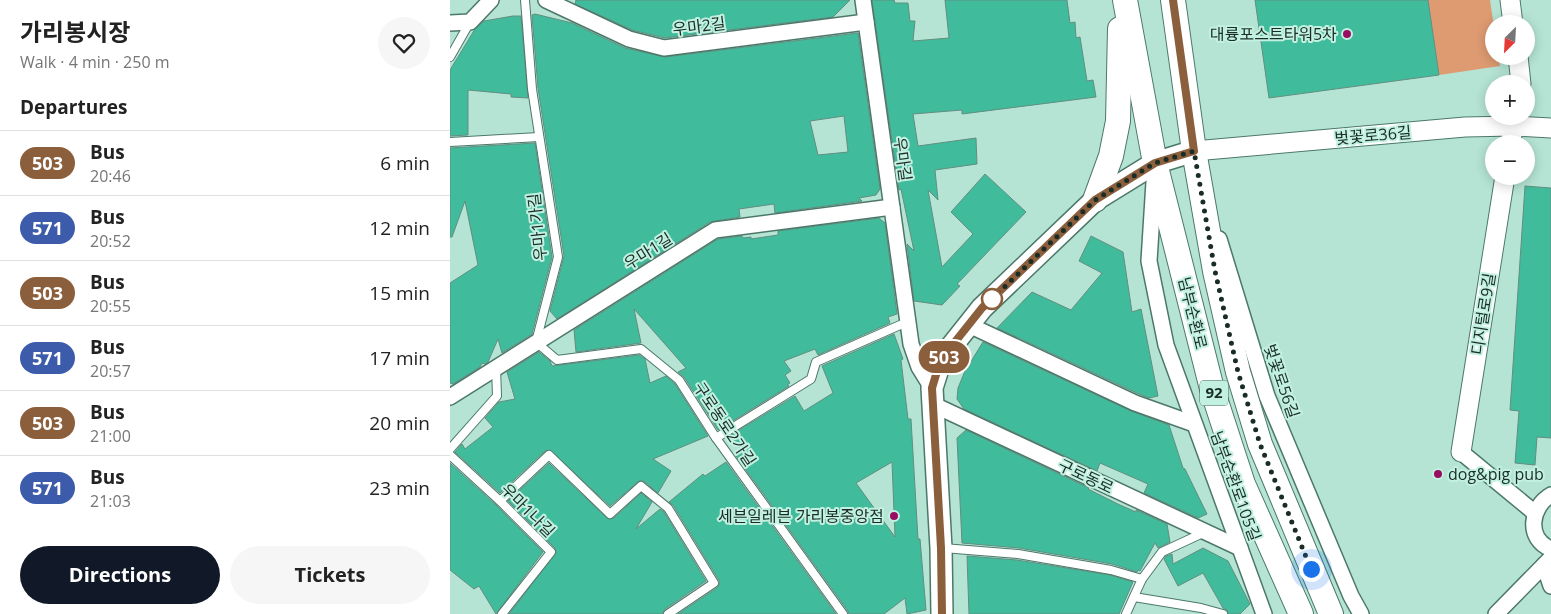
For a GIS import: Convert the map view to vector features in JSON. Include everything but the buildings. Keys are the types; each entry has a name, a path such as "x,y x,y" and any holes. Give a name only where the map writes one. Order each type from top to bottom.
{"main road":[{"path":"1095,200 1111,156 1118,121 1120,0"},
{"name":"남부순환로","path":"1125,0 1155,163 1212,389 1240,474 1301,614"},
{"name":"남부순환로","path":"1173,0 1194,151 1215,271 1238,372 1260,444 1330,614"},
{"path":"942,614 941,548 932,396 938,368 947,352 982,308 1095,200 1155,163 1194,151"}],"street":[{"path":"450,23 470,22 491,0"},
{"name":"우마2길","path":"546,0 630,39 664,48 866,22"},
{"name":"우마길","path":"863,0 907,322 911,344 932,396"},
{"path":"1510,0 1512,15"},
{"name":"벚꽃로36길","path":"1194,151 1465,127 1551,128"},
{"name":"벚꽃로56길","path":"1194,151 1267,396 1360,614"},
{"name":"남부순환로105길","path":"1155,163 1149,261 1166,345 1264,614"},
{"name":"디지털로9길","path":"1461,452 1504,185"},
{"name":"우마1길","path":"450,397 715,230 892,207"},
{"path":"969,325 1135,403 1194,424"},
{"name":"구로동로","path":"932,396 1240,548"},
{"path":"1461,452 1535,513"},
{"path":"1551,495 1542,501 1535,513 1533,522 1535,532 1540,541 1551,549"},
{"path":"1547,561 1551,586"},
{"path":"1496,614 1547,561"}],"lane":[{"name":"우마1가길","path":"525,0 532,89 558,258 536,342"},
{"path":"450,57 470,22"},
{"path":"450,142 539,137"},
{"path":"716,438 811,379 816,362 907,322"},
{"name":"구로동로2가길","path":"536,342 558,360 641,349 679,380 716,438 843,614"},
{"path":"450,448 497,396 496,368"},
{"name":"우마1나길","path":"450,455 551,552 502,614"},
{"path":"500,501 549,455 610,514 641,486 668,508 714,583 668,614"},
{"path":"1126,614 1142,580 1162,552 1205,532"},
{"path":"941,548 1018,554 1111,570 1142,580"},
{"path":"1134,598 1201,608 1223,614"}],"shaded area":[{"path":"1428,0 1490,0 1492,15 1485,15 1485,65 1500,66 1439,75"}],"bus line":[{"name":"503","path":"942,614 941,548 932,404 932,388 938,368 947,352 982,308 1095,200 1155,163 1194,151 1173,0"}],"place":[{"name":"대륭포스트타워5차","path":"1347,34"},
{"name":"dog&pig pub","path":"1438,474"},
{"name":"세븐일레븐 가리봉중앙점","path":"894,516"}],"route":[{"path":"992,299 1095,200 1155,163 1194,151 1215,271 1238,372 1260,444 1311,569"}]}
